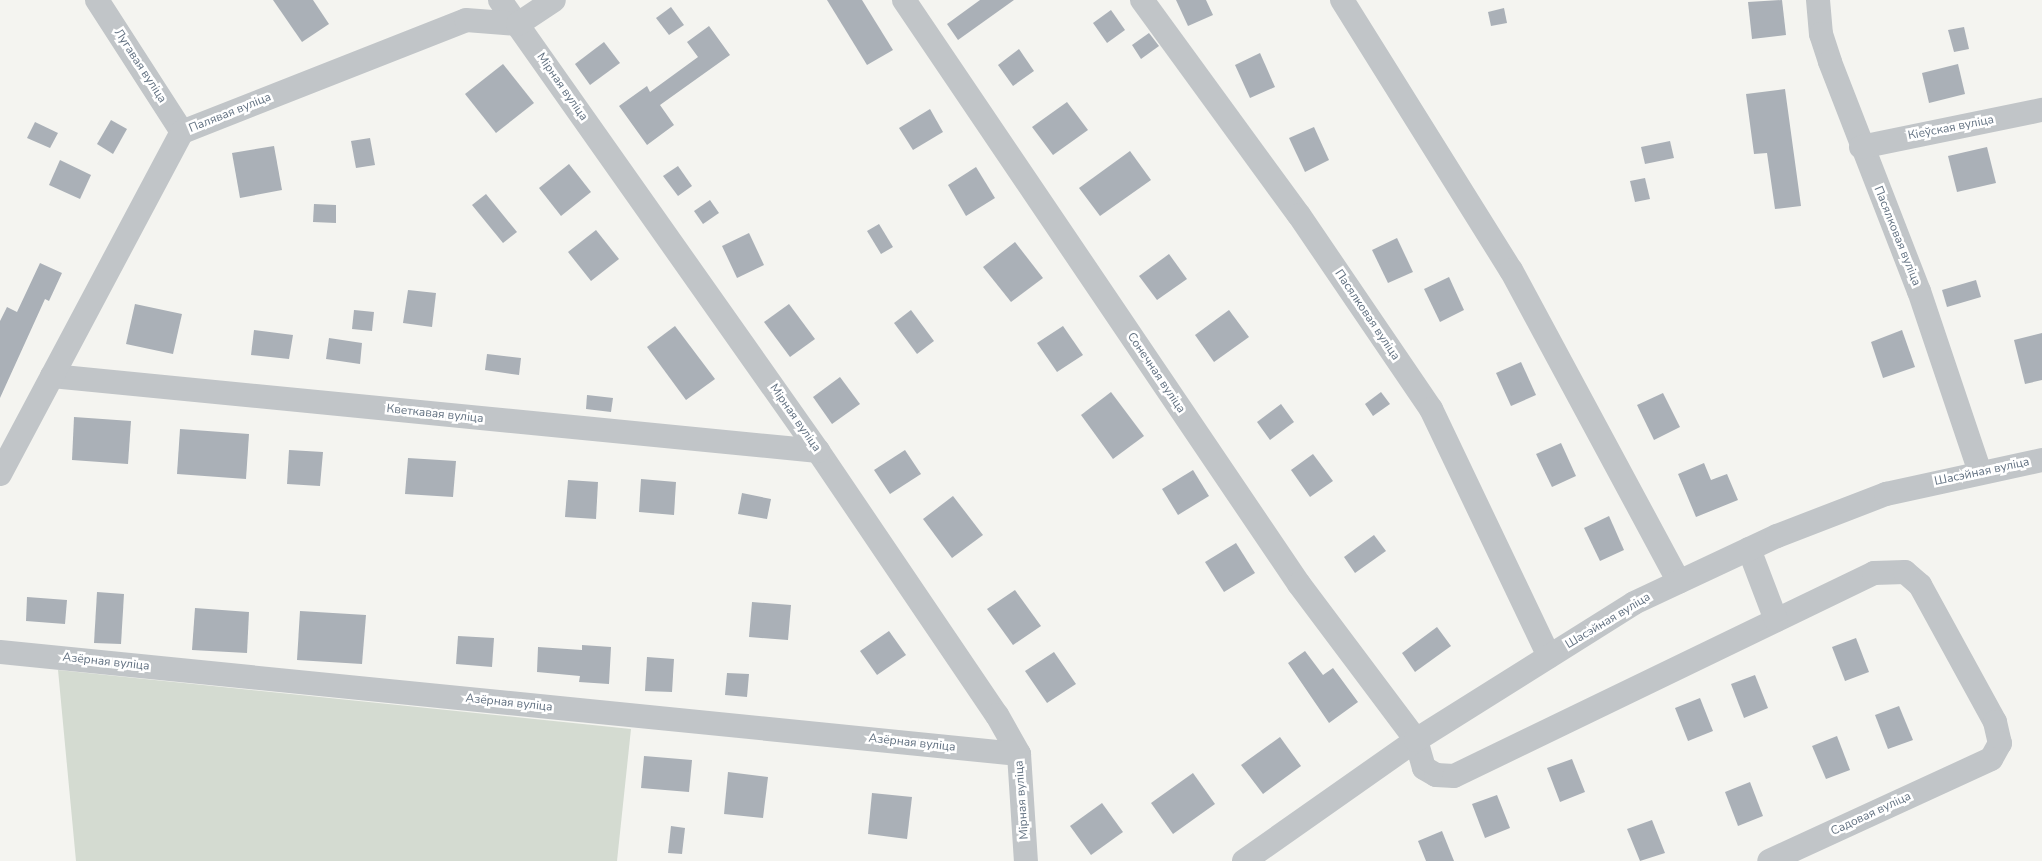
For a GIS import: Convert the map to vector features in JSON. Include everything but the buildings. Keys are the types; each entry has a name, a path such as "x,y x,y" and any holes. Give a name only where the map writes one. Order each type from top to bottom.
{"street":[{"name":"Лугавая вуліца","path":"97,0 182,132"},
{"name":"Мірная вуліца","path":"500,0 818,451 997,715 1018,754 1026,861"},
{"path":"518,24 554,0"},
{"name":"Сонечная вуліца","path":"904,0 1299,584 1416,740"},
{"name":"Пасялковая вуліца","path":"1142,0 1299,215 1431,409 1549,656"},
{"path":"1342,0 1511,270 1679,582"},
{"name":"Пасялковая вуліца","path":"1818,0 1821,34 1861,146 1919,291 1980,472"},
{"name":"Палявая вуліца","path":"0,474 182,132 466,20 518,24"},
{"name":"Кіеўская вуліца","path":"1861,146 2042,110"},
{"name":"Кветкавая вуліца","path":"52,376 818,451"},
{"name":"Шасэйная вуліца","path":"1244,861 1416,740 1634,603 1749,548 1886,494 2042,460"},
{"path":"1749,548 1776,620"},
{"name":"Садовая вуліца","path":"1416,740 1424,768 1436,775 1454,776 1874,573 1905,572 1920,585 1995,722 2000,743 1991,758 1769,861"},
{"name":"Азёрная вуліца","path":"0,652 1018,754"}],"shaded area":[{"path":"58,670 631,729 617,861 76,861"}]}
